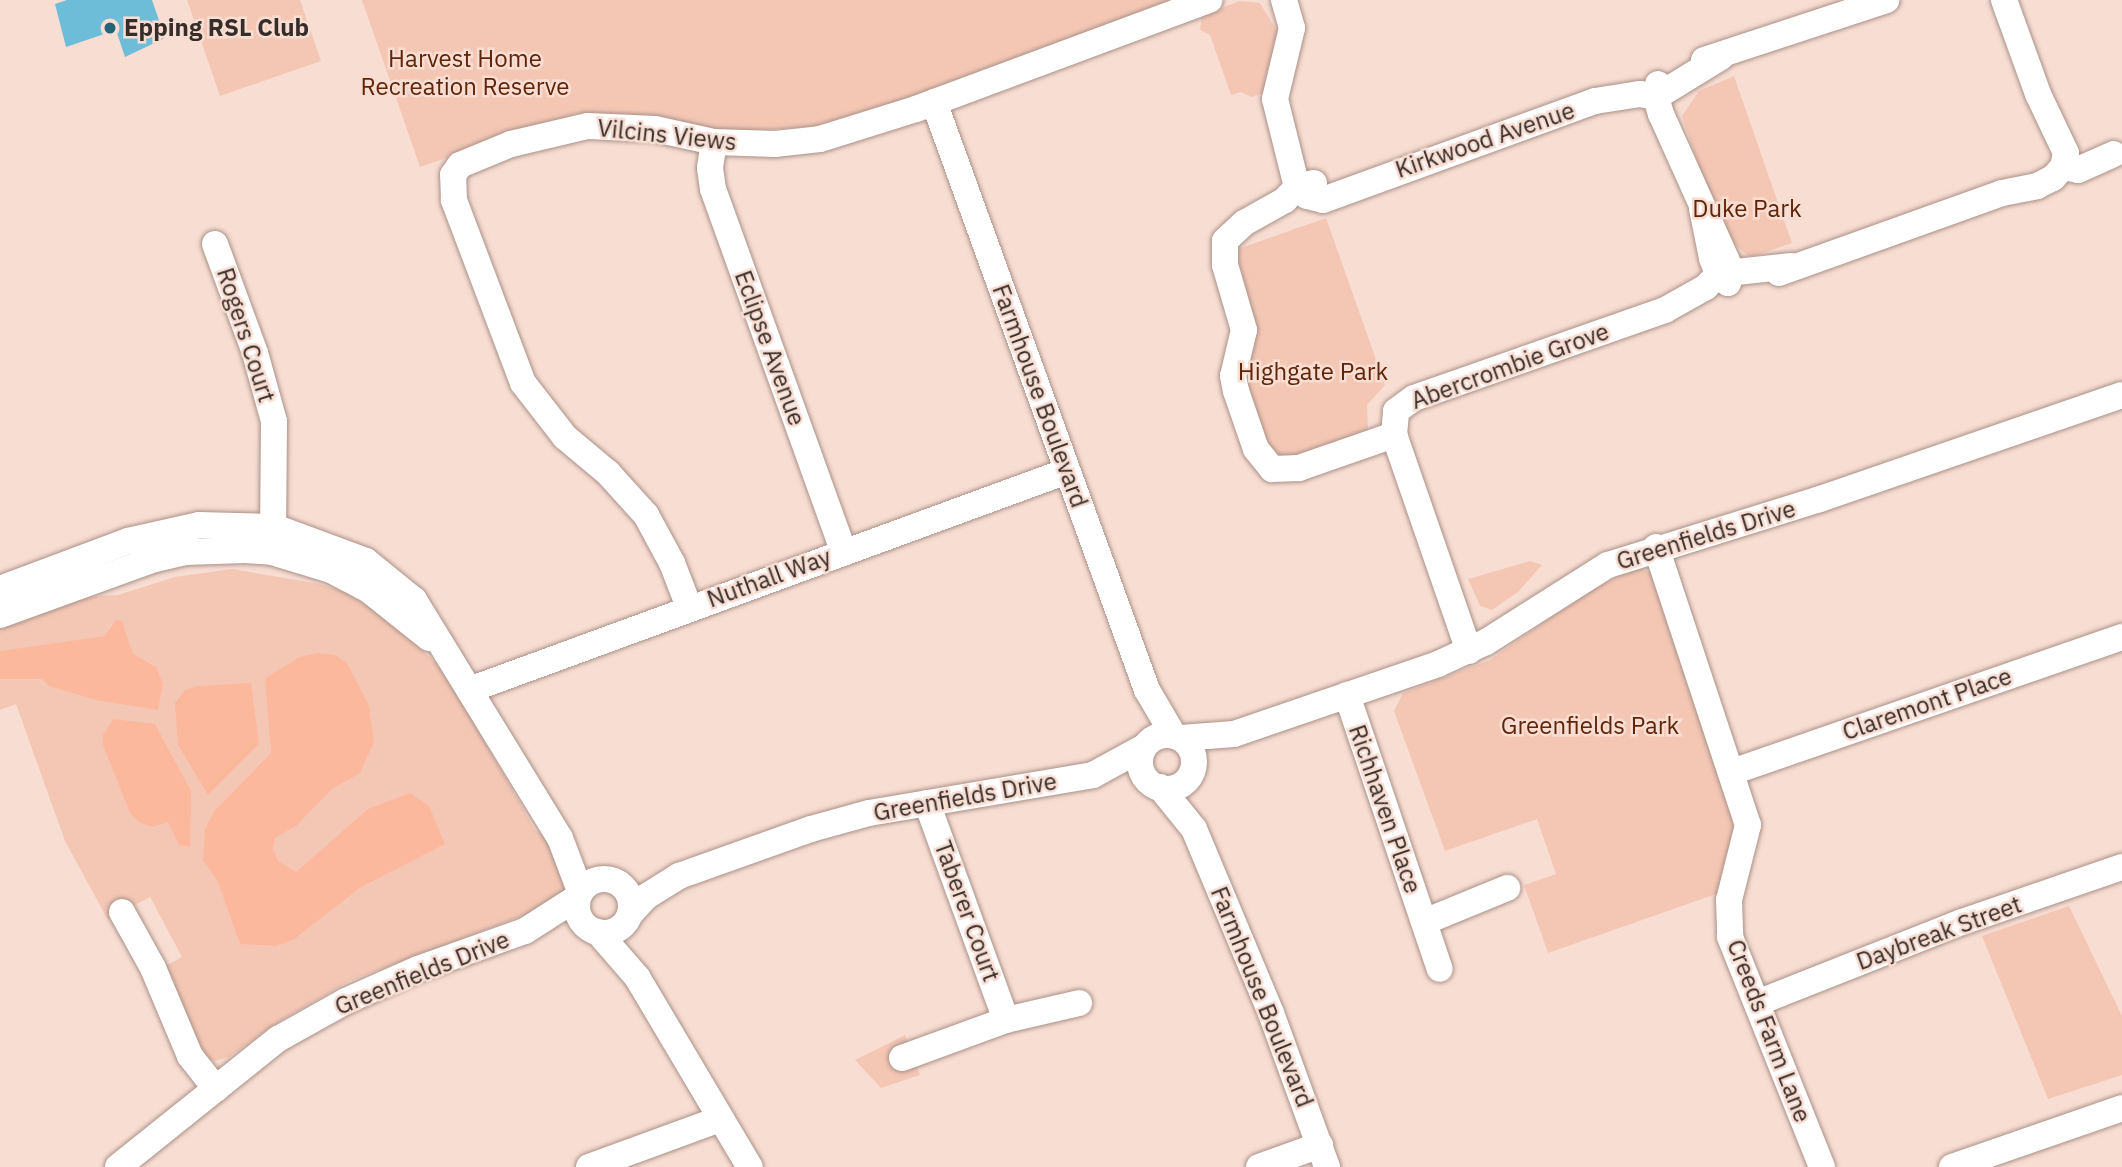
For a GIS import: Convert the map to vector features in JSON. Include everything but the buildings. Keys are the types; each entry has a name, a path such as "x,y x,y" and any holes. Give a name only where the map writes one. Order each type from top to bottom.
{"street":[{"path":"1268,0 1290,48"},
{"path":"1284,0 1292,28 1290,48 1275,99 1304,188 1296,209 1244,223 1225,241 1224,254 1244,330 1233,376 1263,460 1272,469 1285,472 1394,435"},
{"path":"1886,0 1721,57 1669,71 1661,91 1725,276 1792,266 2002,193 2061,159 2118,154"},
{"path":"2004,0 2061,159"},
{"name":"Vilcins Views","path":"689,607 672,563 646,515 608,473 565,437 523,383 452,187 453,175 472,158 555,131 621,125 714,142 775,144 820,139 934,102 1209,1"},
{"name":"Kirkwood Avenue","path":"1304,188 1374,178 1595,101 1661,91"},
{"name":"Farmhouse Boulevard","path":"934,102 1147,690 1162,741"},
{"name":"Eclipse Avenue","path":"714,142 710,168 713,189 843,551"},
{"name":"Rogers Court","path":"215,244 269,398 275,448 273,540"},
{"name":"Abercrombie Grove","path":"1469,651 1394,435 1396,411 1414,398 1665,310 1725,276"},
{"name":"Greenfields Drive","path":"525,931 610,925 647,896 679,876 811,829 927,803 1093,775 1162,741 1234,734 1469,651 1608,565 1656,547 1820,499 2120,394"},
{"name":"Nuthall Way","path":"472,689 689,607 1067,471"},
{"path":"0,589 170,529 338,548 390,579 414,600 452,657 560,838 579,894 578,915 610,925 637,978 750,1167"},
{"path":"0,615 155,559 273,540"},
{"name":"Creeds Farm Lane","path":"1656,547 1748,825 1727,917 1730,937 1822,1167"},
{"name":"Claremont Place","path":"1732,772 2122,636"},
{"name":"Richhaven Place","path":"1347,695 1440,969"},
{"name":"Greenfields Drive","path":"1190,775 1234,734"},
{"path":"1162,741 1193,753 1190,775 1175,787 1156,786 1142,771 1162,741"},
{"name":"Greenfields Drive","path":"1093,775 1156,786"},
{"name":"Farmhouse Boulevard","path":"1190,775 1194,829 1324,1156"},
{"name":"Farmhouse Boulevard","path":"1156,786 1194,829"},
{"name":"Taberer Court","path":"927,803 1006,1020"},
{"path":"560,838 629,897 610,925"},
{"name":"Daybreak Street","path":"1757,1003 1962,922 2122,867"},
{"name":"Greenfields Drive","path":"135,1163 216,1089 278,1039 346,1000 525,931 579,894 611,881 679,876"},
{"name":"Richhaven Place","path":"1424,922 1507,888"},
{"path":"122,912 158,980 190,1056 216,1089"},
{"path":"902,1058 1006,1020 1079,1003"},
{"path":"1952,1167 2122,1108"},
{"path":"589,1167 720,1119"},
{"path":"1259,1167 1324,1156"}],"green space":[{"path":"187,0 300,0 321,61 220,96"},
{"name":"Harvest Home Recreation Reserve","path":"362,0 1172,0 861,115 816,127 728,131 628,114 575,114 420,167"},
{"path":"1240,1 1260,3 1278,33 1265,80 1266,91 1252,97 1241,92 1231,95 1210,35 1200,30 1202,15"},
{"name":"Duke Park","path":"1734,76 1792,243 1754,256 1747,255 1721,232 1682,116 1699,91"},
{"name":"Highgate Park","path":"1326,218 1385,385 1367,405 1368,431 1281,459 1267,446 1245,375 1256,326 1235,250"},
{"path":"1530,561 1542,565 1518,592 1492,610 1480,606 1468,579"},
{"name":"Greenfields Park","path":"1639,568 1654,574 1736,822 1719,893 1548,953 1524,885 1556,874 1537,819 1445,851 1394,711 1403,693 1490,660 1590,590"},
{"path":"232,569 320,584 345,592 393,622 446,673 535,830 547,839 566,885 563,894 540,909 349,981 281,1020 229,1057 215,1061 205,1057 164,967 182,957 150,897 108,920 65,841 16,704 0,710 0,624 83,597 118,595 175,577"},
{"path":"2069,906 2122,1016 2122,1075 2048,1099 1982,936"},
{"path":"905,1035 920,1075 881,1088 855,1060"}],"shaded area":[{"path":"116,620 122,621 133,654 156,667 163,684 158,710 96,700 49,686 42,679 0,679 0,651 105,636"},
{"path":"317,653 335,655 347,663 369,706 374,742 360,773 332,789 296,826 275,838 273,849 278,861 296,872 368,809 410,793 429,806 445,844 361,887 293,940 276,946 240,944 218,882 203,860 205,829 214,811 271,753 265,678 300,657"},
{"path":"251,683 259,744 208,795 178,745 175,703 185,690 197,686"},
{"path":"113,719 155,724 191,791 190,847 179,845 168,822 152,827 139,822 130,813 103,745 103,735"}],"place":[{"name":"Epping RSL Club","path":"110,28"}]}
